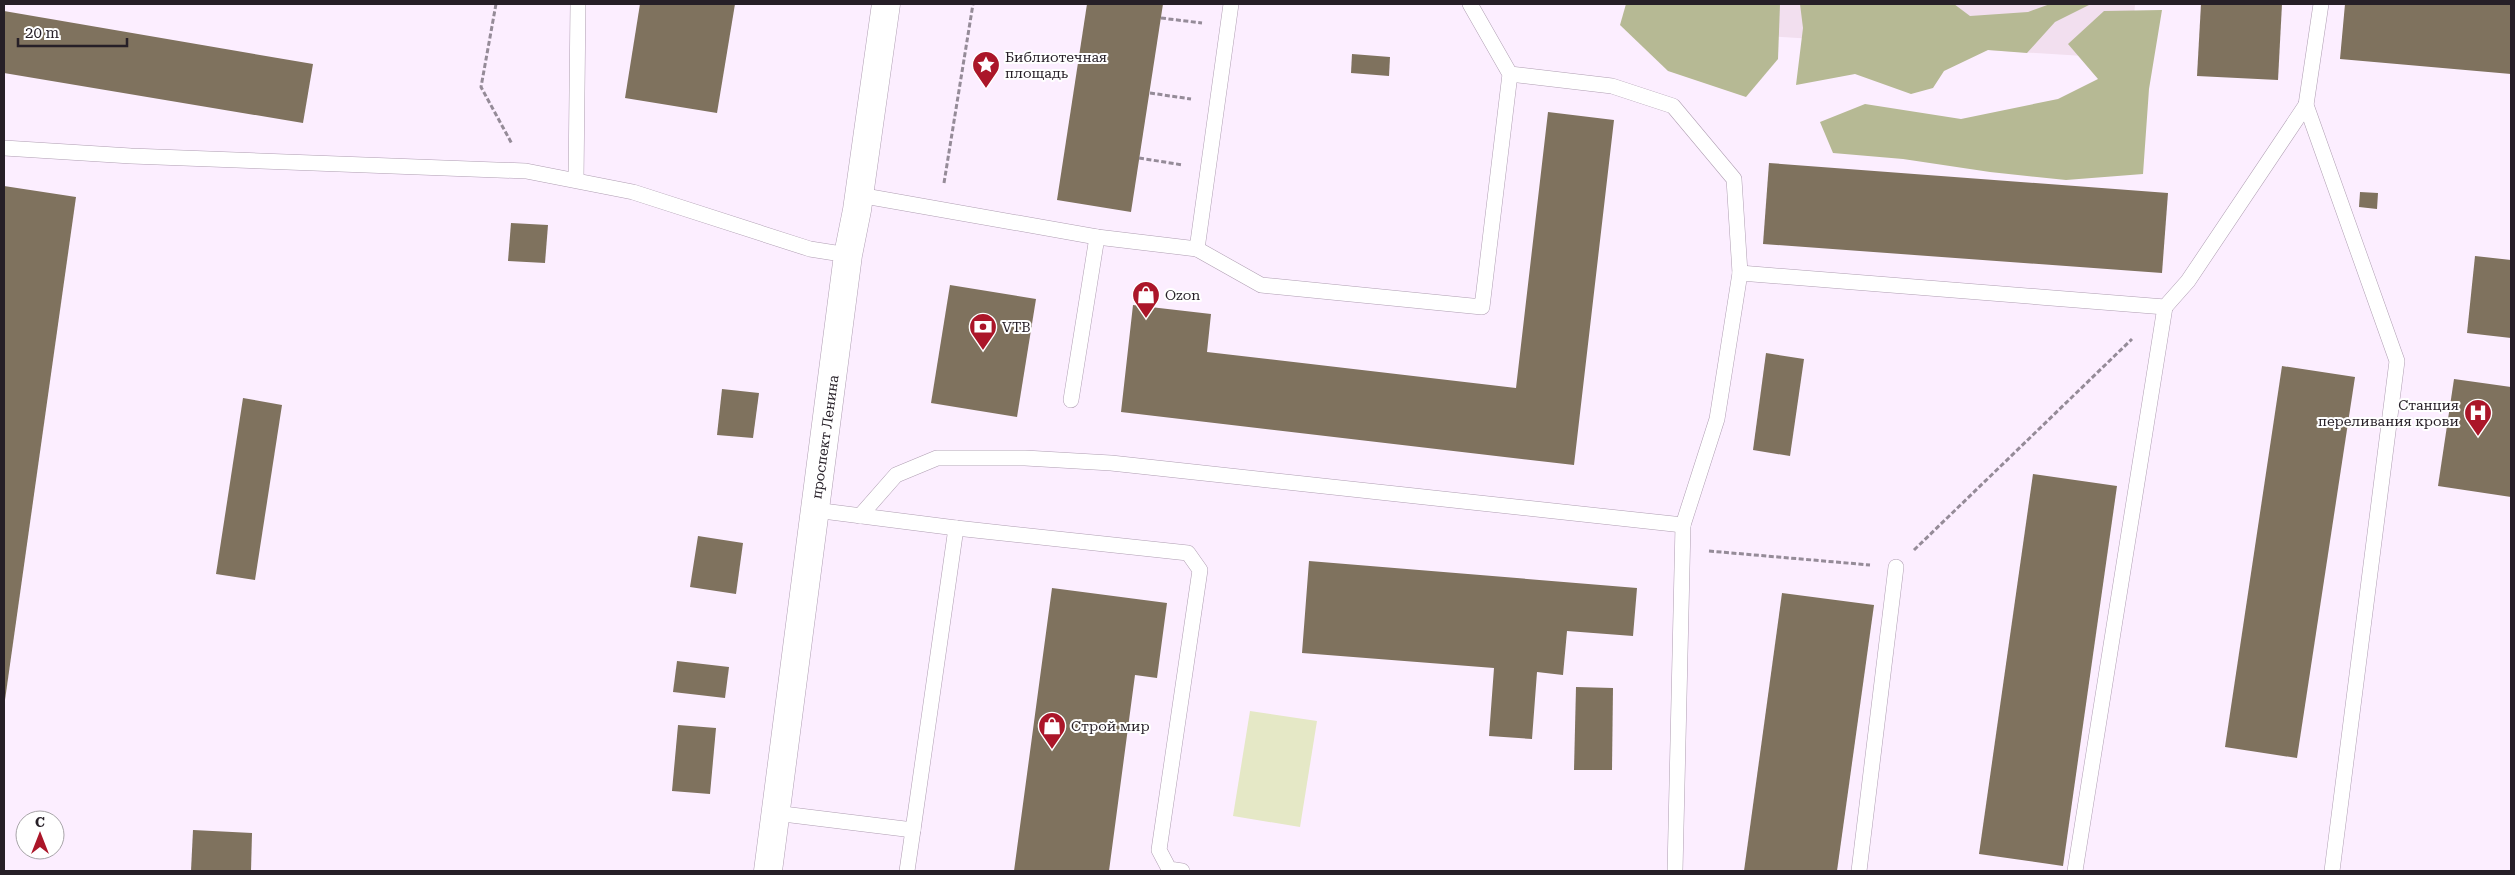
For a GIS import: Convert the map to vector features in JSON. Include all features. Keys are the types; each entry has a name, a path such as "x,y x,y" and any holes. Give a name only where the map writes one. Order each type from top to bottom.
{"main road":[{"name":"проспект Ленина","path":"768,871 848,255 859,195 886,4"}],"lane":[{"path":"576,180 578,4"},
{"path":"1198,249 1231,4"},
{"path":"859,195 1097,237 1198,249 1261,285 1482,307 1510,74 1470,4"},
{"path":"2075,871 2165,307 2188,281 2306,105 2321,4"},
{"path":"1510,74 1612,86 1673,106 1734,179 1740,273 1717,419 1683,525 1681,549 1678,802 1674,871"},
{"path":"2306,105 2397,361 2332,871"},
{"path":"4,148 131,156 526,170 633,192 810,249 848,255"},
{"path":"1071,400 1097,237"},
{"path":"1740,273 2165,307"},
{"path":"860,516 896,475 937,458 1025,458 1111,462 1683,525"},
{"path":"815,510 956,528 1188,553 1200,570 1159,850 1169,870 1182,871"},
{"path":"907,871 956,528"},
{"path":"1859,871 1896,567"},
{"path":"775,813 912,830"}],"path":[{"path":"496,4 481,87 526,170"},
{"path":"940,209 973,4"},
{"path":"1161,18 1228,27"},
{"path":"1150,93 1217,103"},
{"path":"1139,158 1208,169"},
{"path":"1681,549 1896,567 2165,307"}],"shaded area":[{"path":"1736,4 2135,4 2131,59 1734,34"}],"green space":[{"path":"1626,4 1780,4 1778,59 1746,97 1668,71 1620,25"},
{"path":"1800,4 1954,4 1970,16 2028,12 2050,4 2091,4 2055,22 2027,53 1988,50 1944,71 1933,88 1911,94 1855,74 1796,85 1803,28"},
{"path":"2162,10 2149,89 2143,174 2066,180 1990,172 1903,159 1833,153 1820,122 1865,104 1961,119 2058,99 2098,79 2068,44 2104,11"},
{"path":"1250,711 1317,721 1300,827 1233,816"}],"building":[{"path":"640,4 735,4 717,113 625,98"},
{"path":"1087,4 1163,4 1131,212 1057,200"},
{"path":"2201,4 2282,4 2278,80 2197,76"},
{"path":"2345,4 2511,5 2511,74 2340,59"},
{"path":"4,11 313,64 303,123 4,73"},
{"path":"1352,54 1390,57 1389,76 1351,73"},
{"path":"1548,112 1614,120 1574,465 1121,412 1133,305 1211,314 1207,352 1516,388"},
{"path":"1769,163 2168,193 2162,273 1763,244"},
{"path":"4,186 76,197 5,700 4,700"},
{"path":"2360,192 2378,193 2377,209 2359,207"},
{"path":"511,223 548,225 545,263 508,261"},
{"path":"2475,256 2511,260 2511,338 2467,333"},
{"name":"VTB","path":"950,285 1036,299 1017,417 931,403"},
{"path":"1766,353 1804,359 1790,456 1753,450"},
{"path":"2282,366 2355,377 2297,758 2225,747"},
{"name":"Станция переливания крови","path":"2454,379 2511,387 2511,497 2438,486"},
{"path":"722,389 759,393 753,438 717,435"},
{"path":"243,398 282,405 255,580 216,574"},
{"path":"2033,474 2117,486 2063,866 1979,854"},
{"path":"698,536 743,543 736,594 690,587"},
{"path":"1309,561 1637,588 1633,636 1567,631 1563,675 1537,672 1532,739 1489,736 1494,668 1302,653"},
{"path":"1052,588 1167,603 1157,678 1135,675 1109,871 1014,871"},
{"path":"1782,593 1874,605 1837,871 1744,871"},
{"path":"677,661 729,667 725,698 673,692"},
{"path":"1576,687 1613,688 1612,770 1574,770"},
{"path":"678,725 716,728 710,794 672,791"},
{"path":"193,830 252,833 251,871 191,871"}],"place":[{"name":"Библиотечная площадь","path":"986,89"},
{"name":"Ozon","path":"1146,319"},
{"name":"VTB","path":"983,351"},
{"name":"Станция переливания крови","path":"2478,437"},
{"name":"Строй мир","path":"1052,750"}]}
